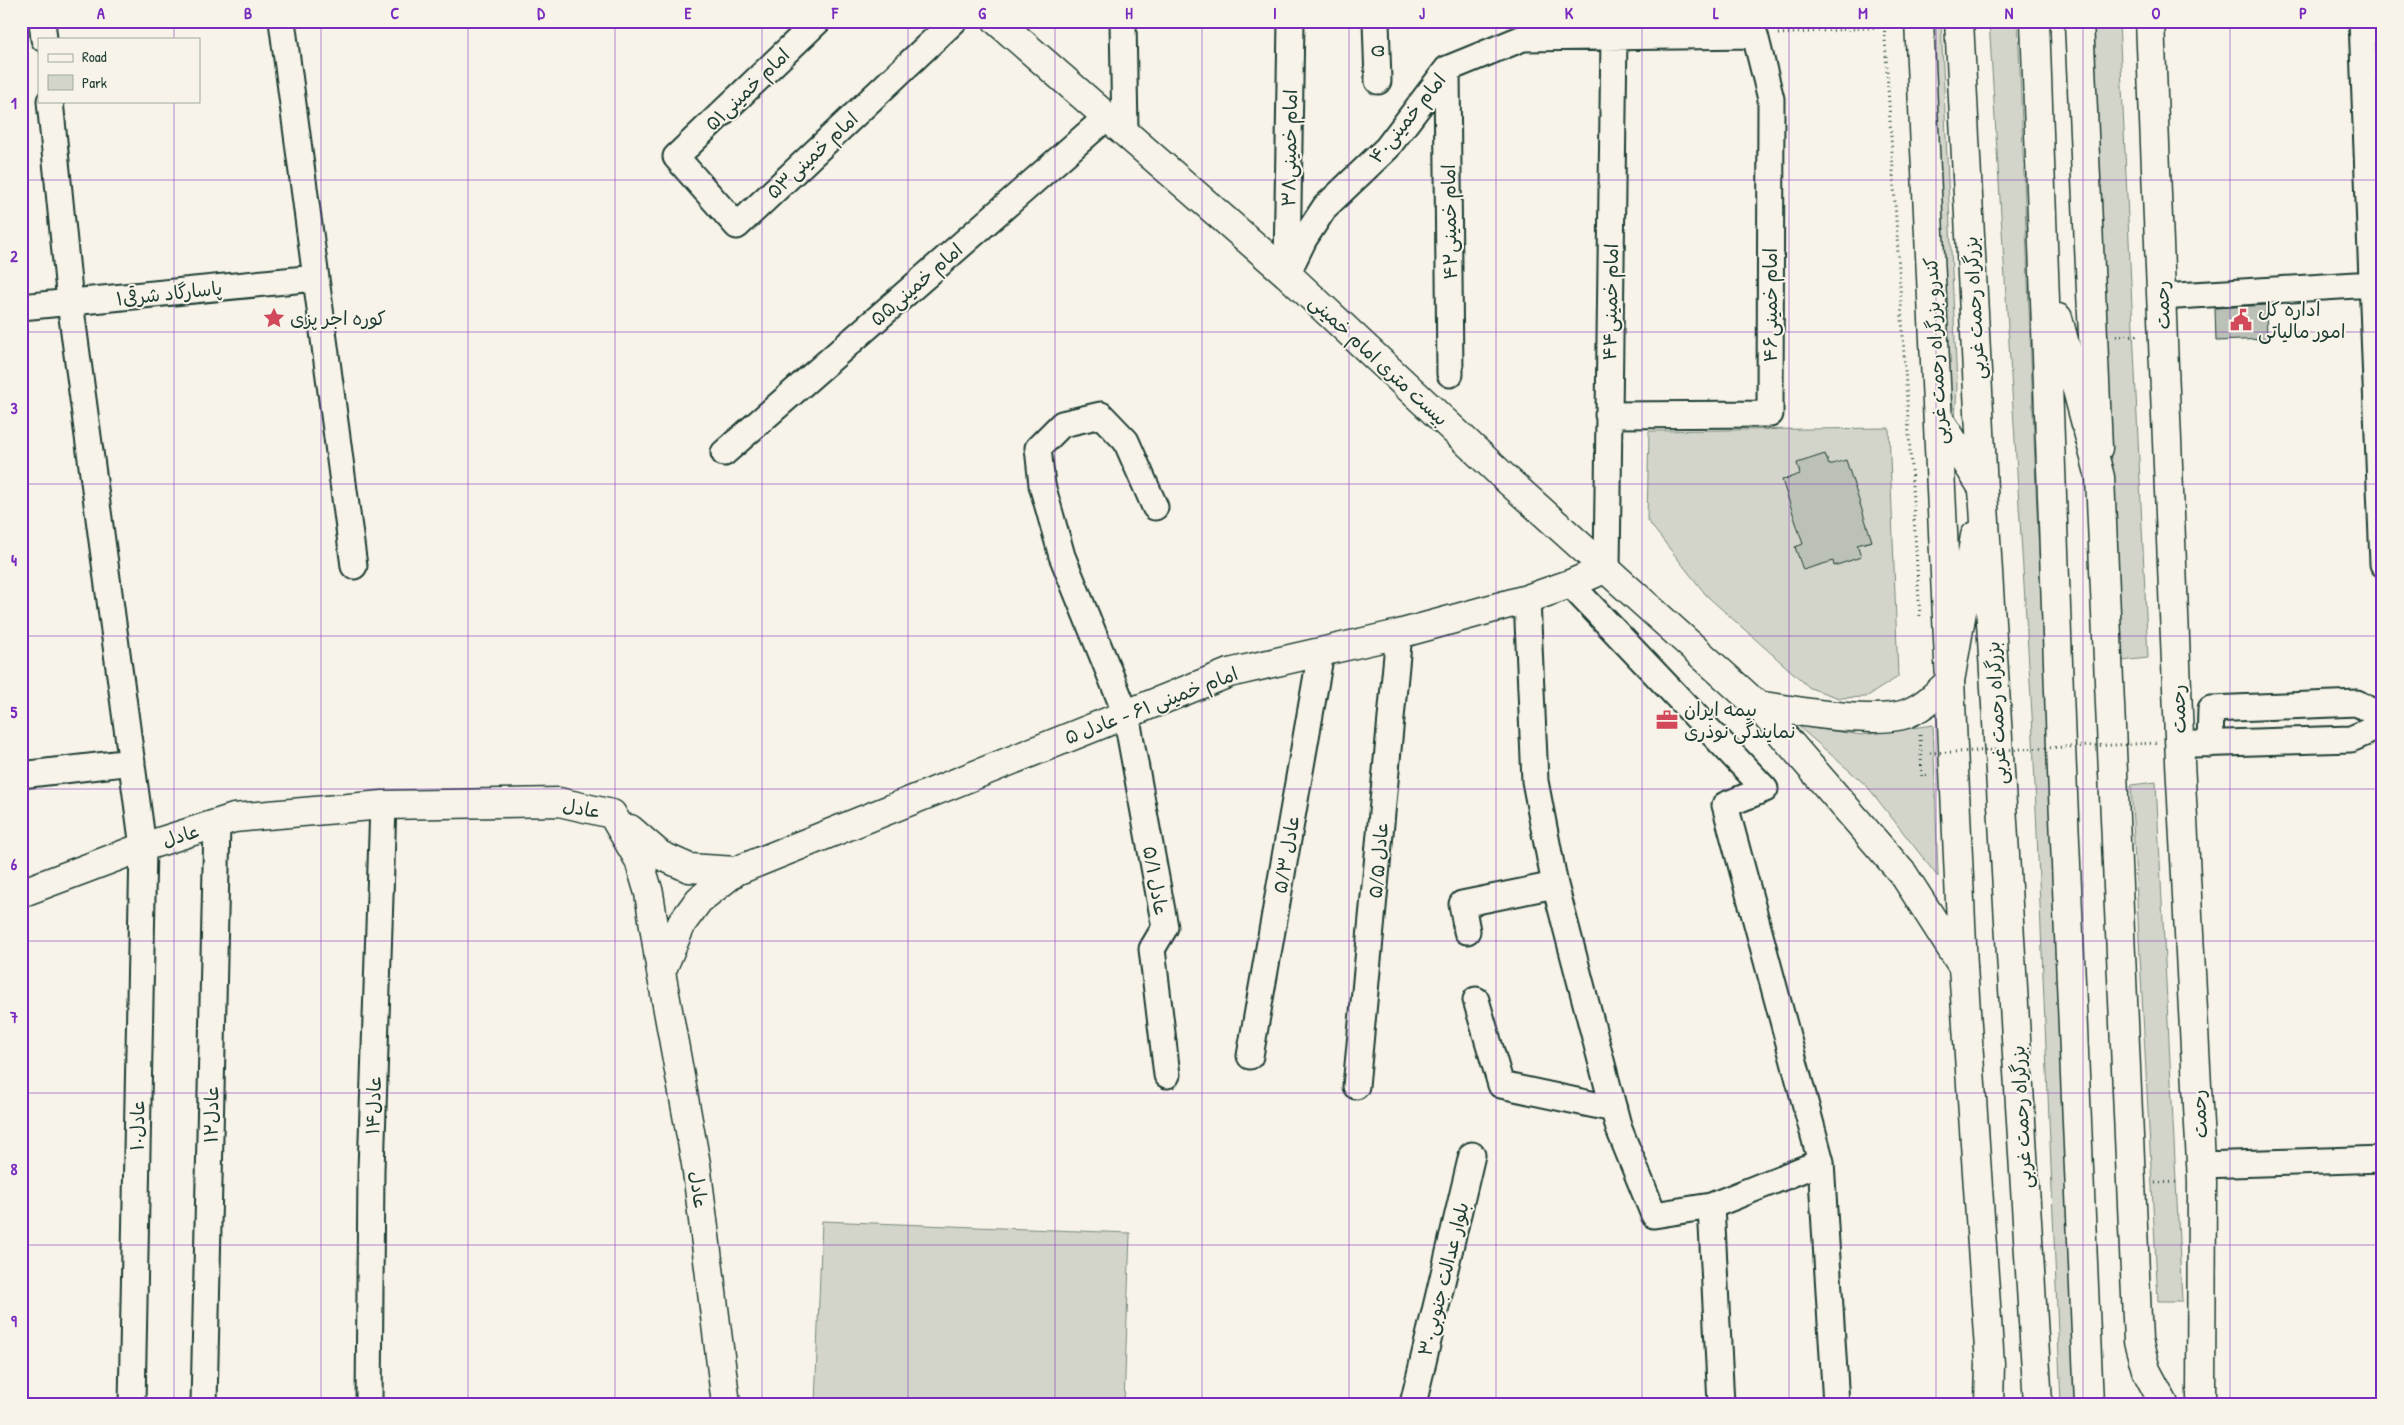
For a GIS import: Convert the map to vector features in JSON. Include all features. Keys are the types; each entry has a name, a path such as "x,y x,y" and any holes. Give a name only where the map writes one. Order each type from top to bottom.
{"main road":[{"name":"بیست متری امام خمینی","path":"997,21 1287,274 1504,477 1757,705 1904,875 1963,967"},
{"name":"بزرگراه رحمت غربی","path":"1959,21 1983,489 2038,1404"},
{"path":"2035,21 2061,747 2090,1404"},
{"path":"2079,21 2138,1340 2146,1370 2164,1404"},
{"name":"رحمت","path":"2150,21 2163,333 2169,744 2202,1173 2201,1397"},
{"name":"کندرو بزرگراه رحمت غربی","path":"1919,23 1950,681"},
{"path":"2045,271 2100,477"},
{"path":"1938,417 1983,489 1950,681 1963,967 1990,1364 1989,1404"},
{"name":"امام خمینی ۶۱ - عادل ۵","path":"660,972 682,923 699,900 736,871 1229,673 1399,634 1527,599 1570,584 1607,568"},
{"path":"1757,705 1837,716 1879,717 1906,714 1925,705 1950,681"},
{"name":"عادل","path":"21,893 143,847 234,818 383,805 559,802 612,814 639,860 649,893 660,972 696,1164 726,1404"},
{"name":"امام خمینی ۶۱ - عادل ۵","path":"612,814 660,855 674,862 689,868 736,871"}],"street":[{"path":"42,21 44,38"},
{"path":"282,21 354,566"},
{"name":"امام خمینی۵۱","path":"676,157 818,21"},
{"name":"امام خمینی۵۳","path":"676,157 737,226 954,21"},
{"path":"1116,123 1123,21"},
{"name":"امام خمینی۳۸","path":"1287,274 1291,21"},
{"name":"۵","path":"1376,21 1378,81"},
{"path":"2362,21 2383,564"},
{"name":"امام خمینی۴۰","path":"1287,274 1304,239 1325,207 1387,148 1447,68 1523,38 1742,31"},
{"name":"امام خمینی۴۶","path":"1608,415 1770,414 1771,99 1742,31"},
{"name":"۴۴امام خمینی","path":"1607,568 1614,35"},
{"name":"امام خمینی۴۲","path":"1447,68 1450,374"},
{"name":"عادل۱۰","path":"50,102 70,302 143,847 132,1404"},
{"name":"امام خمینی۵۵","path":"724,453 1116,123"},
{"name":"پاسارگاد شرقی۱","path":"21,307 316,278"},
{"path":"2161,297 2372,284"},
{"name":"عادل ۵/۱","path":"1155,507 1126,442 1101,415 1062,424 1038,448 1042,485 1062,556 1126,714 1165,927 1152,948 1167,1075"},
{"path":"1570,584 1765,789 1725,804 1821,1162 1836,1404"},
{"path":"1527,599 1534,781 1555,885 1619,1129 1654,1215 1711,1206 1821,1162"},
{"name":"عادل ۵/۵","path":"1356,1086 1399,634"},
{"name":"عادل ۵/۳","path":"1250,1056 1321,652"},
{"path":"2210,744 2211,709 2357,703 2383,718"},
{"path":"2169,744 2351,739 2383,725"},
{"path":"21,775 132,762"},
{"name":"عادل۱۴","path":"369,1404 371,1170 383,805"},
{"name":"عادل۱۲","path":"204,1404 217,824"},
{"path":"1466,931 1462,904 1555,885"},
{"path":"1476,1000 1501,1085 1614,1109"},
{"name":"بلوار عدالت جنوبی۳۰","path":"1413,1404 1472,1155"},
{"path":"2202,1173 2383,1159"},
{"path":"1711,1206 1722,1404"}],"path":[{"path":"1884,21 1920,625"},
{"path":"1742,31 1919,23"},
{"path":"2094,337 2163,333"},
{"path":"1920,733 1922,776 1929,775 1929,768"},
{"path":"1930,760 1930,753 2169,744"},
{"path":"2131,1183 2202,1173"}],"green space":[{"path":"1560,21 1713,21 1713,23 1560,24"},
{"path":"1931,21 1941,21 1957,386 1955,422 1948,369"},
{"path":"1989,21 2018,21 2036,489 2080,1404 2061,1404 2032,714"},
{"path":"2087,21 2119,21 2148,658 2122,661"},
{"path":"1889,428 1898,677 1866,697 1839,698 1810,688 1707,596 1647,520 1649,431"},
{"path":"1933,725 1938,877 1867,786 1798,726 1862,735"},
{"path":"2156,782 2182,1301 2158,1301 2131,785"},
{"path":"822,1221 1130,1233 1124,1404 815,1404"}],"building":[{"name":"اداره کل امور مالیاتی","path":"2266,305 2267,339 2216,341 2215,308"},
{"path":"1825,454 1829,465 1846,460 1872,541 1857,545 1861,557 1834,566 1833,561 1803,570 1795,547 1803,544 1782,480 1800,474 1797,463"}],"place":[{"name":"کوره اجر پزی","path":"274,318"},
{"name":"اداره کل امور مالیاتی","path":"2241,320"},
{"name":"بیمه ایران نمایندگی نوذری","path":"1667,720"}]}
